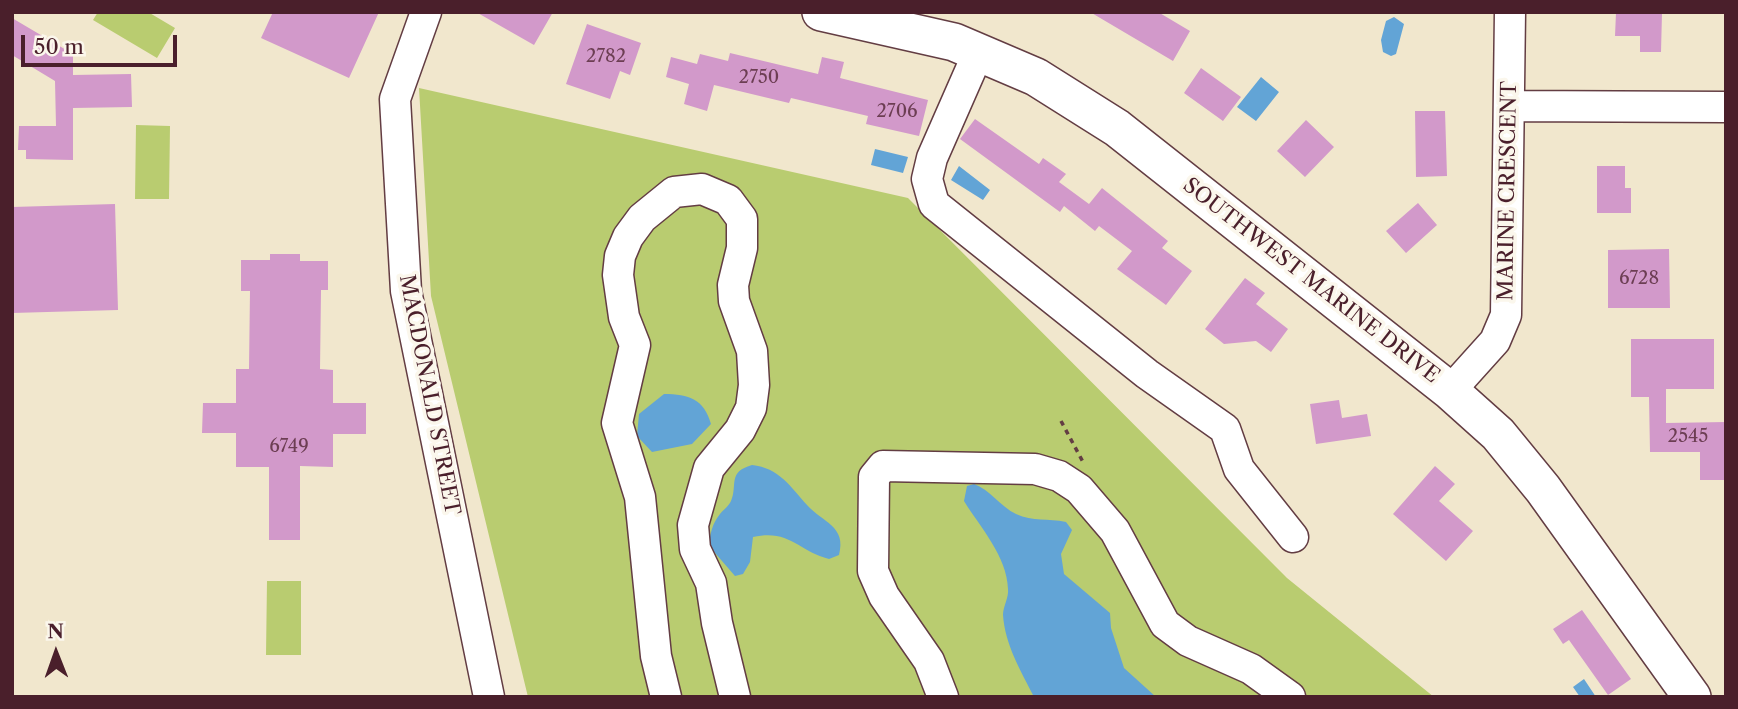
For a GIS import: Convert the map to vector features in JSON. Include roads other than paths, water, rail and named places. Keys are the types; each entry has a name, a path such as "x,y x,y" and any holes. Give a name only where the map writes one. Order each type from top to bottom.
{"main road":[{"name":"SOUTHWEST MARINE DRIVE","path":"821,12 919,34 979,51 1036,77 1117,128 1450,391 1498,434 1543,489 1692,697"}],"street":[{"name":"MACDONALD STREET","path":"426,12 394,99 406,291 489,697"},
{"name":"MARINE CRESCENT","path":"1450,391 1495,341 1506,315 1510,12"},
{"path":"979,51 932,158 927,179 934,204 1147,374 1225,429 1239,469 1293,537"},
{"path":"1510,106 1726,107"},
{"path":"666,697 656,656 640,498 617,423 635,345 624,317 618,275 620,256 628,237 642,218 674,192 702,189 728,200 742,219 742,248 733,293 752,351 754,385 751,408 740,430 709,468 693,525 695,549 710,583 735,697"},
{"path":"943,697 929,661 884,596 873,571 874,477 883,466 937,465 1035,470 1059,476 1072,485 1115,531 1165,624 1188,641 1251,669 1290,697"}],"water":[{"path":"1394,17 1404,24 1396,54 1391,56 1383,52 1381,40 1386,21"},
{"path":"1261,77 1279,92 1256,121 1237,107"},
{"path":"875,149 908,157 903,173 871,165"},
{"path":"959,166 990,190 983,200 951,180"},
{"path":"664,394 681,395 694,400 704,409 711,424 692,444 652,452 637,436 639,414"},
{"path":"752,465 777,474 813,511 832,526 841,545 839,555 829,559 785,538 766,535 753,537 750,562 743,574 735,576 709,546 710,537 715,522 731,501 736,475"},
{"path":"974,484 1016,514 1066,522 1072,530 1061,554 1064,574 1110,613 1111,628 1124,668 1156,697 1034,697 1014,658 1004,626 1003,615 1008,589 1003,565 992,542 964,501 967,486"},
{"path":"1584,679 1596,697 1580,697 1573,687"}]}
